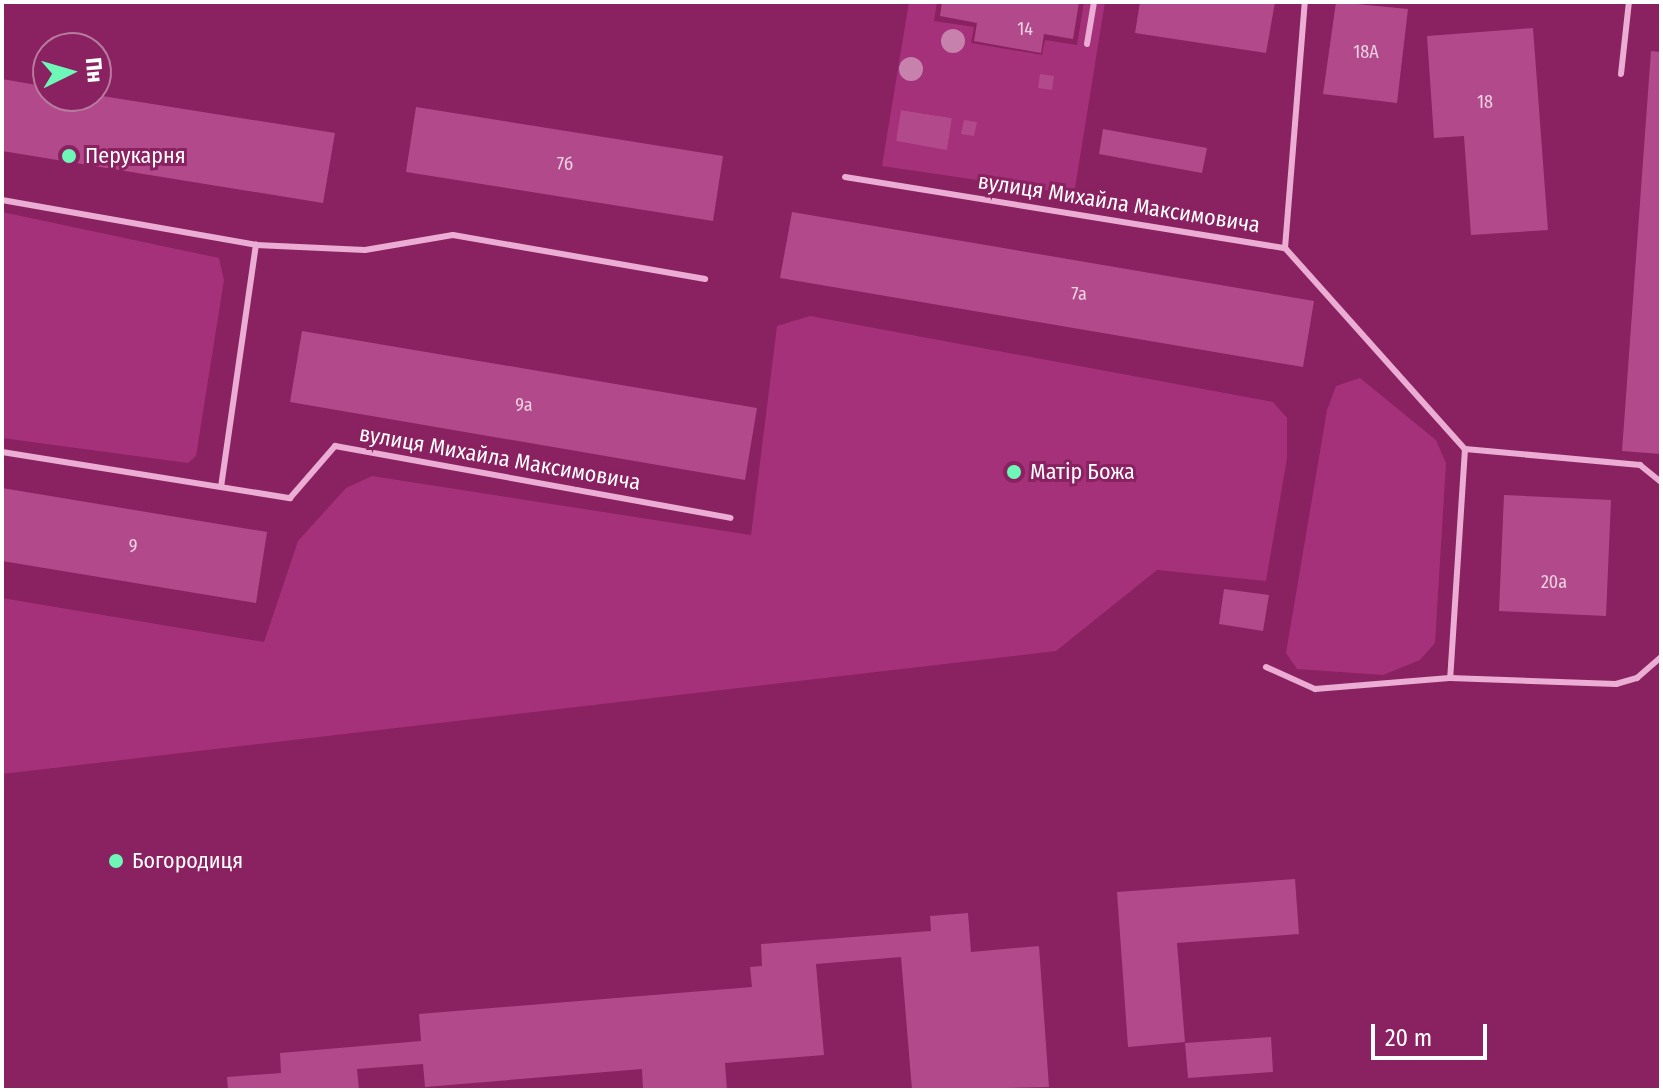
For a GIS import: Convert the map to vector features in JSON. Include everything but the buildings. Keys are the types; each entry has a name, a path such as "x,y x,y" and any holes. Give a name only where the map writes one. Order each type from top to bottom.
{"lane":[{"path":"1087,44 1094,2"},
{"name":"вулиця Михайла Максимовича","path":"845,177 1285,248 1305,2"},
{"path":"1621,74 1629,2"},
{"path":"2,200 256,245 365,250 453,235 705,279"},
{"path":"221,487 256,245"},
{"path":"1285,248 1465,449 1640,465 1661,482"},
{"name":"вулиця Михайла Максимовича","path":"2,452 290,498 335,446 730,518"},
{"path":"1450,678 1465,449"},
{"path":"1266,667 1315,689 1450,678 1616,684 1637,678 1661,657"}],"shaded area":[{"path":"909,2 937,2 934,21 974,27 971,43 1042,55 1045,40 1077,45 1084,2 1105,2 1075,188 1053,191 882,166","holes":["902,110 952,118 947,149 896,141"]},
{"path":"2,212 219,258 224,280 196,456 188,463 2,438"},
{"path":"810,316 1273,402 1287,418 1287,458 1266,581 1157,570 1056,651 2,774 2,598 264,642 298,541 346,488 372,476 751,535 777,326"},
{"path":"1360,378 1436,440 1446,463 1435,643 1420,660 1383,675 1297,669 1286,653 1327,410 1336,386"}],"place":[{"name":"Перукарня","path":"69,156"},
{"name":"Матір Божа","path":"1014,472"},
{"name":"Богородиця","path":"116,861"}]}
